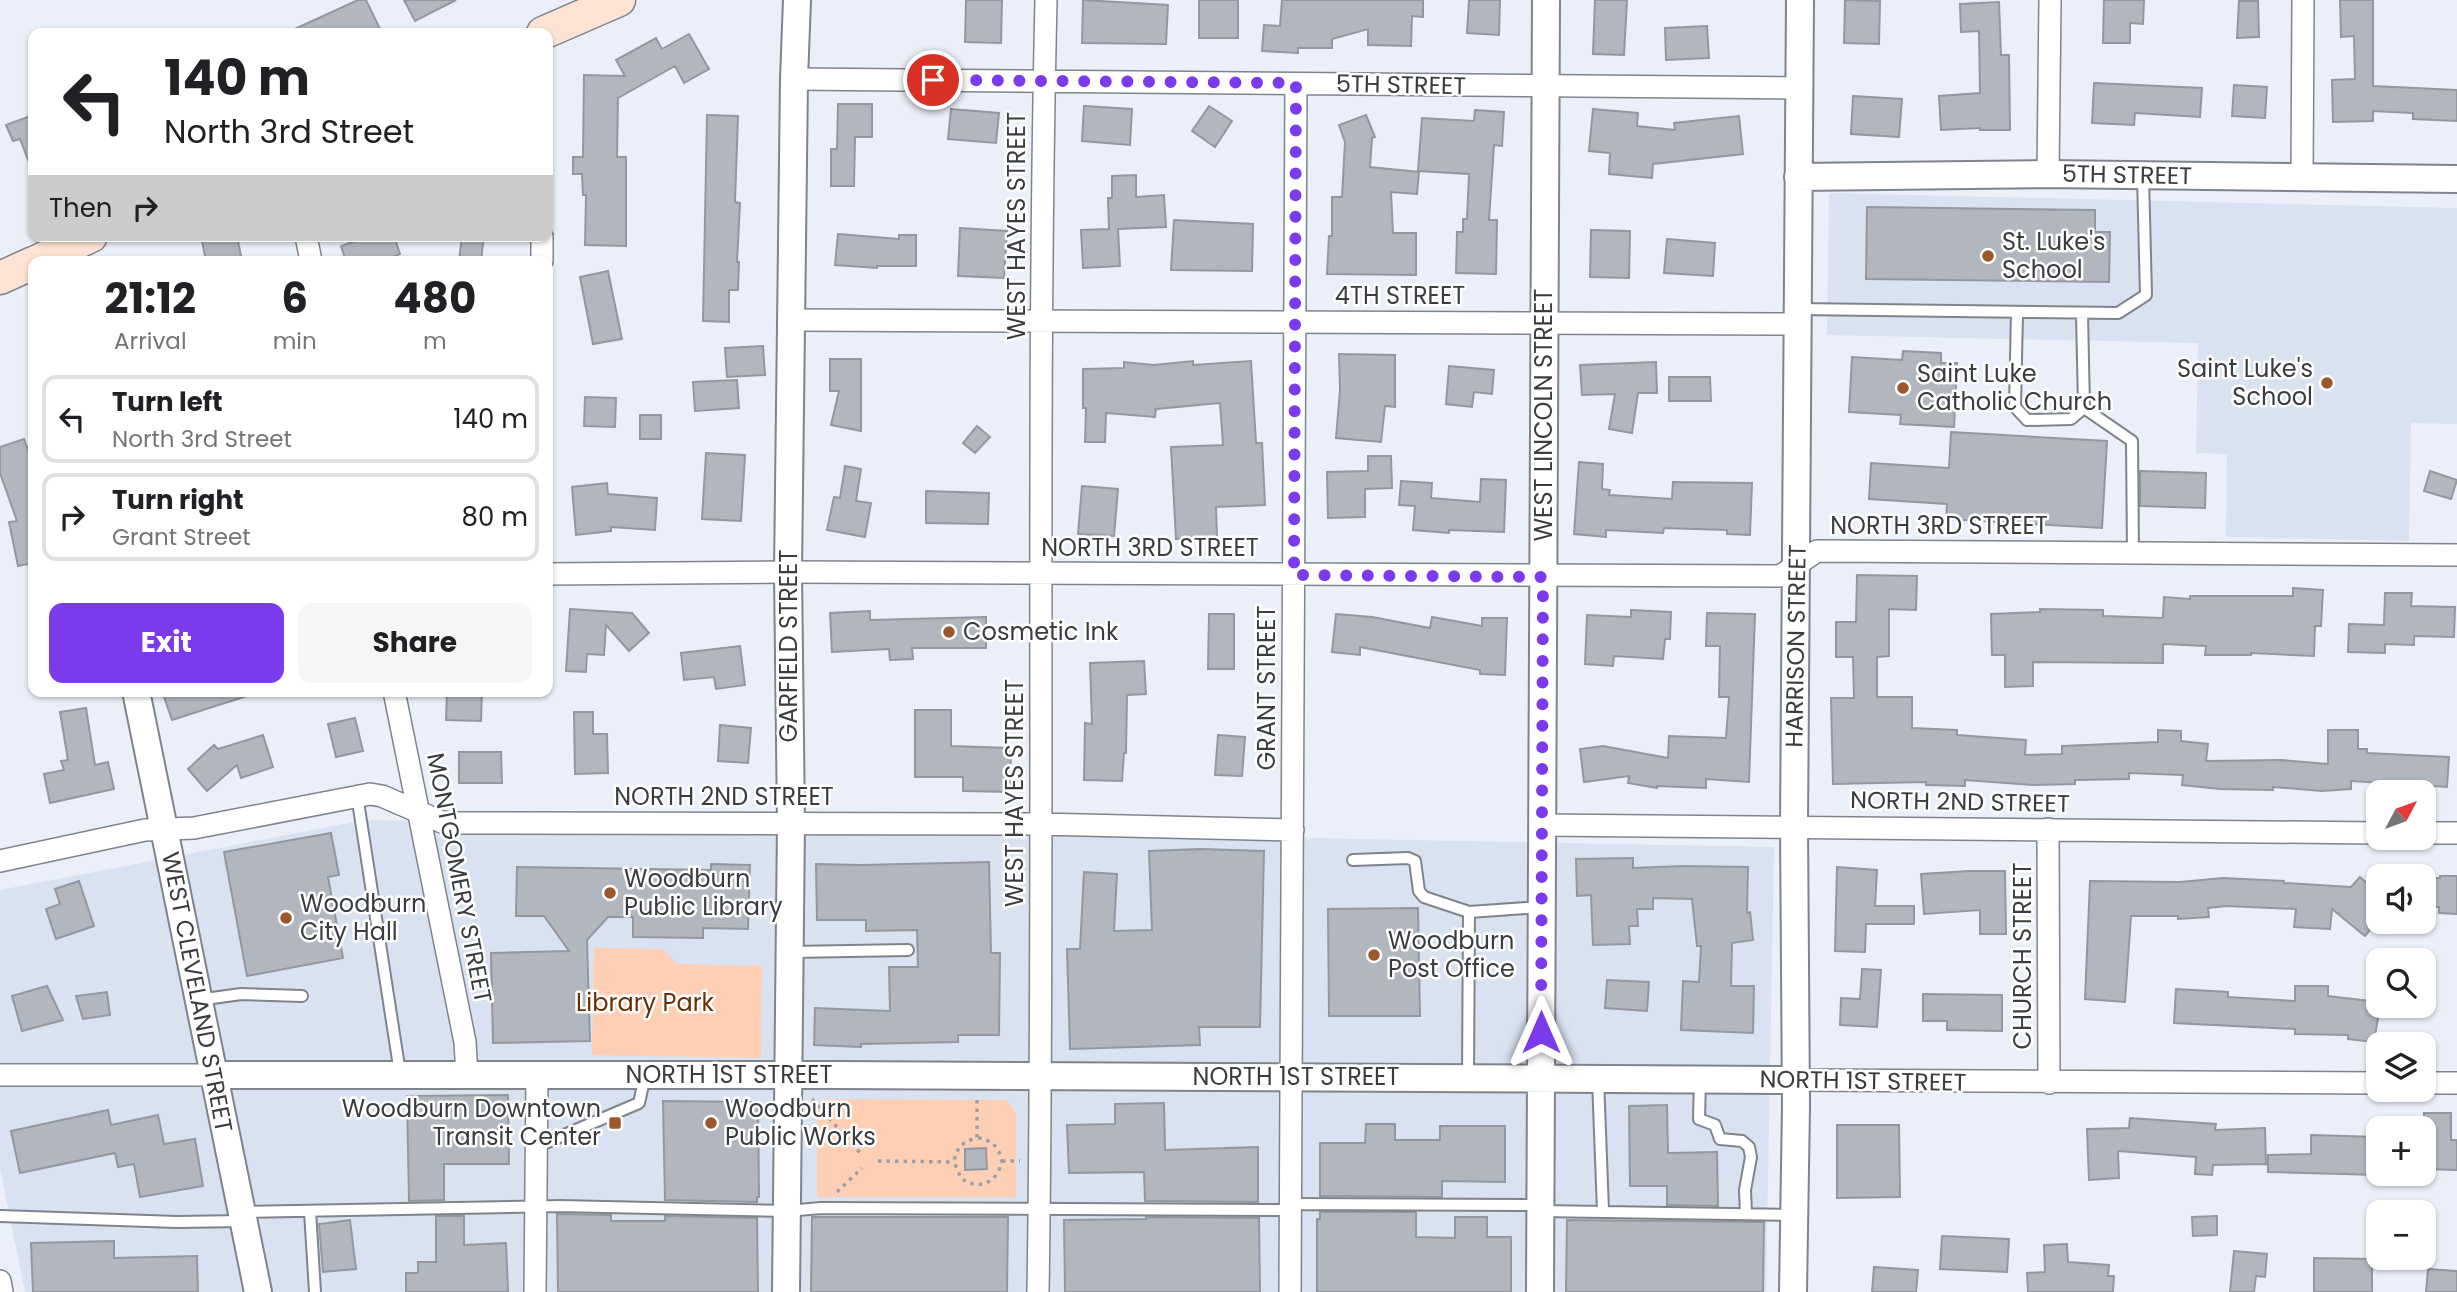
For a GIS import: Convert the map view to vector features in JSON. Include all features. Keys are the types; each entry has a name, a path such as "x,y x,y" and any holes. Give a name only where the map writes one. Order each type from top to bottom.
{"main road":[{"path":"553,29 618,0"},
{"path":"51,256 79,242"},
{"path":"0,278 28,266"}],"street":[{"name":"GARFIELD STREET","path":"786,1292 791,823 788,572 797,0"},
{"name":"WEST HAYES STREET","path":"1038,1292 1042,1077 1040,824 1046,0"},
{"name":"WEST LINCOLN STREET","path":"1540,1292 1545,0"},
{"name":"HARRISON STREET","path":"1793,1292 1800,0"},
{"path":"2048,174 2050,0"},
{"path":"2302,177 2303,0"},
{"name":"5TH STREET","path":"794,79 1798,88"},
{"name":"GRANT STREET","path":"1290,1292 1296,83"},
{"name":"5TH STREET","path":"1798,177 2048,174 2457,179"},
{"name":"4TH STREET","path":"792,320 1544,323 1797,317"},
{"name":"NORTH 3RD STREET","path":"553,574 788,572 1780,576 1816,551 2457,555"},
{"name":"WEST CLEVELAND STREET","path":"137,697 258,1292"},
{"name":"MONTGOMERY STREET","path":"395,697 465,1042 467,1076"},
{"name":"NORTH 2ND STREET","path":"0,861 145,830 194,828 357,795 382,796 450,823 1040,824 1293,830"},
{"name":"NORTH 2ND STREET","path":"1542,825 2366,833"},
{"name":"CHURCH STREET","path":"2049,829 2049,1083"},
{"path":"2436,833 2457,833"},
{"path":"0,1075 213,1075"},
{"name":"NORTH 1ST STREET","path":"213,1075 1291,1076 2366,1083"},
{"path":"535,1292 537,1076"},
{"path":"2436,1083 2457,1083"},
{"path":"0,1281 2,1292"}],"lane":[{"path":"1797,317 2017,312 2118,313 2146,295 2143,175"},
{"path":"2017,312 2015,407 2027,420 2071,419 2084,408"},
{"path":"2082,313 2084,408"},
{"path":"2084,408 2132,441 2133,553"},
{"path":"357,795 400,1076"},
{"path":"1353,860 1408,858 1415,861 1419,891 1424,897 1469,912 1542,907"},
{"path":"1468,1078 1469,912"},
{"path":"790,952 908,950"},
{"path":"198,1000 241,994 302,996"},
{"path":"537,1147 639,1103 645,1076"},
{"path":"1598,1079 1603,1211"},
{"path":"1700,1080 1699,1118 1715,1125 1720,1139 1742,1141 1749,1147 1751,1157 1745,1190 1746,1214"},
{"path":"0,1216 177,1223 310,1211 537,1207 787,1211 821,1208 1541,1208 1794,1215"},
{"path":"310,1211 315,1292"}],"path":[{"path":"977,1076 977,1138"},
{"path":"812,1099 861,1154"},
{"path":"977,1138 989,1141 998,1150 1002,1161 996,1176 986,1184 972,1184 961,1178 954,1162 959,1147 969,1139 977,1138"},
{"path":"878,1161 954,1162"},
{"path":"821,1208 862,1168"}],"shaded area":[{"name":"Saint Luke's School","path":"1829,193 2457,208 2457,424 2411,423 2409,541 2226,537 2227,454 2196,453 2198,343 1827,335"},
{"path":"365,820 1774,847 1766,1292 25,1292 0,1168 0,890"}],"green space":[{"name":"Library Park","path":"594,948 662,949 678,964 762,966 761,1058 592,1055"},
{"path":"825,1099 1007,1100 1016,1113 1016,1197 817,1197 817,1107"}],"building":[{"path":"358,0 366,0 380,28 297,28"},
{"path":"404,0 456,0 415,21"},
{"path":"966,0 1002,0 1001,43 965,42"},
{"path":"1083,0 1168,5 1166,44 1082,43"},
{"path":"1199,0 1238,0 1238,38 1199,38"},
{"path":"1282,0 1423,0 1423,17 1412,16 1411,46 1368,45 1368,29 1332,39 1332,48 1298,48 1298,53 1262,51 1264,25 1280,26"},
{"path":"1469,0 1500,0 1499,35 1467,33"},
{"path":"1595,0 1627,0 1624,55 1593,54"},
{"path":"1845,0 1880,1 1879,44 1844,43"},
{"path":"2104,0 2144,0 2143,24 2130,23 2130,43 2103,43"},
{"path":"2340,0 2373,0 2373,86 2457,90 2457,121 2413,119 2413,113 2373,111 2373,121 2333,122 2332,80 2355,79 2354,36 2341,37"},
{"path":"2239,1 2258,1 2259,37 2237,38"},
{"path":"1999,2 2001,55 2009,55 2010,130 1941,130 1939,96 1980,93 1979,31 1961,32 1960,4"},
{"path":"1707,26 1709,58 1666,60 1665,28"},
{"path":"689,34 709,69 684,83 675,66 618,98 617,157 626,157 626,246 585,245 586,195 583,195 582,174 573,174 573,157 583,157 584,75 625,76 616,60 656,38 662,49"},
{"path":"2094,83 2202,88 2200,117 2135,113 2134,125 2092,123"},
{"path":"2234,85 2267,87 2265,118 2232,116"},
{"path":"1853,96 1902,99 1899,137 1851,134"},
{"path":"838,104 872,104 872,137 855,137 854,186 831,186 831,149 837,149"},
{"path":"1084,106 1132,109 1130,145 1082,141"},
{"path":"1209,106 1232,121 1215,147 1192,131"},
{"path":"951,109 999,113 996,143 948,139"},
{"path":"1593,109 1638,113 1637,126 1675,130 1674,123 1739,116 1743,154 1653,164 1652,178 1609,174 1610,153 1589,151"},
{"path":"1475,110 1504,112 1502,146 1494,145 1489,220 1497,220 1496,274 1456,273 1457,232 1463,232 1463,219 1467,219 1469,174 1418,171 1422,118 1474,121"},
{"path":"707,115 738,116 735,202 740,203 738,290 729,290 729,322 703,321"},
{"path":"1366,115 1375,137 1372,138 1370,167 1419,172 1417,194 1391,192 1393,233 1416,233 1416,275 1327,274 1329,236 1332,236 1332,197 1342,197 1345,142 1339,125"},
{"path":"28,117 28,160 20,139 13,141 6,125"},
{"path":"1136,175 1136,197 1164,195 1166,227 1118,229 1120,266 1083,268 1081,230 1109,229 1108,198 1112,198 1112,176"},
{"name":"St. Luke's School","path":"1867,207 2095,210 2095,232 2110,232 2109,282 1866,279"},
{"path":"1174,220 1253,224 1252,271 1171,270"},
{"path":"960,228 1007,231 1004,278 958,276"},
{"path":"1591,230 1630,231 1629,278 1590,277"},
{"path":"838,234 899,239 899,235 916,235 916,266 877,268 835,265"},
{"path":"1667,239 1715,243 1713,276 1664,273"},
{"path":"202,242 238,242 241,256 205,256"},
{"path":"352,242 396,242 400,254 344,256 341,246"},
{"path":"461,242 483,242 482,256 460,256"},
{"path":"608,271 622,339 593,344 580,277"},
{"path":"763,346 765,375 727,377 725,348"},
{"name":"Saint Luke Catholic Church","path":"1903,351 1941,353 1941,363 1957,363 1954,427 1900,424 1901,415 1849,412 1852,357 1902,360"},
{"path":"1339,354 1395,355 1395,407 1385,406 1381,442 1336,438 1340,390"},
{"path":"830,359 861,359 861,431 831,425 839,391 830,391"},
{"path":"1193,361 1193,365 1251,361 1256,443 1262,443 1265,505 1216,507 1217,537 1176,539 1171,447 1223,445 1220,403 1156,409 1155,417 1106,413 1105,442 1085,442 1083,369 1124,368 1124,362 1154,365"},
{"path":"1656,362 1657,393 1638,393 1632,433 1609,429 1615,394 1582,395 1580,365"},
{"path":"1449,366 1494,370 1492,394 1474,392 1472,407 1446,404"},
{"path":"1669,377 1710,377 1711,401 1669,401"},
{"path":"737,380 739,408 695,411 693,382"},
{"path":"585,397 616,398 615,427 584,426"},
{"path":"640,415 661,415 661,439 640,439"},
{"path":"977,426 990,437 975,453 963,443"},
{"path":"1951,432 2107,441 2102,528 1946,519 1947,504 1869,499 1871,463 1949,468"},
{"path":"24,439 28,450 28,564 18,566 9,522 17,521 0,473 0,447"},
{"path":"706,453 745,455 741,521 702,519"},
{"path":"1368,456 1391,456 1392,488 1365,489 1365,517 1328,518 1327,472 1368,471"},
{"path":"1579,462 1603,464 1602,489 1610,490 1609,495 1672,499 1673,482 1752,483 1750,535 1727,534 1727,530 1664,528 1663,533 1606,530 1606,537 1574,534"},
{"path":"845,466 861,469 856,501 871,503 865,537 827,530 834,497 840,498"},
{"path":"2140,471 2206,473 2205,508 2140,506"},
{"path":"2430,471 2457,480 2451,499 2424,491"},
{"path":"1481,479 1506,480 1504,532 1449,530 1449,533 1413,530 1415,506 1399,505 1401,481 1432,483 1431,498 1480,502"},
{"path":"607,483 608,494 657,498 655,530 611,527 611,531 576,535 572,487"},
{"path":"1082,486 1118,489 1114,536 1078,534"},
{"path":"926,491 989,493 988,524 926,523"},
{"path":"1857,575 1917,576 1916,610 1889,609 1889,656 1877,657 1877,697 1912,697 1912,728 1957,730 1957,735 2026,740 2025,755 2062,754 2062,746 2158,742 2158,730 2181,731 2181,741 2208,744 2206,761 2281,760 2328,764 2328,730 2358,730 2358,749 2367,749 2367,753 2449,757 2447,787 2436,786 2436,780 2366,780 2351,781 2351,789 2322,791 2273,787 2273,790 2220,789 2182,785 2183,775 2129,773 2129,779 2075,780 2075,784 2033,785 1965,780 1965,786 1926,785 1926,782 1833,784 1831,698 1854,698 1853,657 1836,657 1836,622 1856,622"},
{"path":"2293,588 2323,590 2321,626 2315,626 2314,656 2251,653 2205,655 2206,646 2163,644 2163,663 2033,662 2033,686 2005,687 2005,655 1992,655 1991,614 2040,612 2040,609 2103,610 2103,616 2163,618 2164,597 2190,599 2190,596 2293,596"},
{"path":"2385,593 2412,593 2411,606 2455,607 2454,637 2414,636 2414,645 2385,644 2385,653 2348,652 2349,624 2384,625"},
{"path":"570,609 632,613 649,633 629,651 606,625 604,655 587,654 586,672 566,671"},
{"path":"1631,610 1671,612 1670,639 1665,639 1663,659 1614,656 1613,666 1585,664 1587,615 1631,617"},
{"path":"870,611 870,620 986,617 986,648 912,648 913,659 890,660 889,649 832,652 830,613"},
{"path":"1707,613 1755,614 1749,782 1706,779 1706,788 1657,788 1628,783 1629,776 1584,782 1580,749 1603,746 1668,758 1669,736 1726,738 1729,697 1719,697 1720,646 1706,646"},
{"path":"1209,614 1234,614 1234,669 1208,669"},
{"path":"1336,614 1372,617 1430,628 1432,617 1482,626 1482,618 1507,618 1505,675 1480,674 1480,670 1360,647 1360,655 1332,652"},
{"path":"740,646 745,685 716,689 714,677 684,680 681,653"},
{"path":"1144,661 1146,694 1127,695 1126,753 1122,781 1084,780 1085,723 1092,724 1090,663"},
{"path":"164,697 244,697 172,720"},
{"path":"447,697 482,697 481,721 446,720"},
{"path":"86,708 95,765 108,762 114,789 50,803 44,774 64,770 61,761 68,760 60,712"},
{"path":"915,710 951,710 951,746 1011,748 1010,792 963,791 963,777 915,777"},
{"path":"574,712 593,712 593,734 607,734 608,773 575,774"},
{"path":"355,718 363,751 336,757 328,724"},
{"path":"720,725 751,728 748,763 718,761"},
{"path":"263,735 273,767 241,778 237,765 207,791 188,769 214,745 218,749"},
{"path":"1218,735 1245,737 1242,776 1215,775"},
{"path":"459,752 501,752 502,783 459,783"},
{"name":"Woodburn City Hall","path":"331,833 339,875 328,877 343,958 247,976 224,852"},
{"path":"1149,851 1264,851 1260,1027 1199,1027 1200,1045 1070,1049 1067,949 1080,949 1084,872 1117,874 1114,931 1152,930"},
{"path":"1633,858 1633,868 1748,867 1747,913 1750,912 1753,940 1732,943 1731,986 1754,986 1753,1033 1681,1030 1683,981 1699,982 1701,946 1697,946 1692,899 1653,898 1653,909 1637,909 1638,926 1629,926 1630,944 1593,945 1591,895 1577,896 1576,859"},
{"path":"989,862 991,953 1000,953 999,1035 958,1035 958,1042 861,1044 861,1047 814,1045 815,1008 890,1011 889,967 918,967 917,930 866,931 866,920 817,920 816,864"},
{"path":"711,864 750,865 748,929 703,928 703,938 633,937 633,917 608,917 587,940 590,1041 493,1043 491,953 569,951 544,916 516,916 517,867 711,870"},
{"path":"1837,867 1877,870 1875,906 1914,906 1914,924 1866,924 1865,952 1835,951"},
{"path":"2005,871 2006,934 1980,934 1980,910 1924,914 1921,874"},
{"path":"2457,876 2457,914 2439,913 2439,907 2436,907 2436,878"},
{"path":"2360,877 2366,882 2365,936 2332,909 2330,929 2294,927 2296,909 2226,906 2208,908 2209,917 2178,919 2178,916 2131,916 2125,1002 2085,999 2090,881 2180,882 2223,878 2351,887"},
{"path":"79,881 94,926 56,939 46,909 60,904 55,889"},
{"name":"Woodburn Post Office","path":"1418,908 1420,1016 1329,1016 1328,909"},
{"path":"1862,969 1881,970 1877,1027 1840,1025 1841,998 1860,999"},
{"path":"1607,980 1649,982 1647,1011 1605,1008"},
{"path":"47,986 63,1020 22,1031 12,996"},
{"path":"2295,986 2328,986 2328,996 2366,1001 2366,1018 2378,1018 2376,1032 2366,1032 2366,1041 2348,1039 2348,1035 2295,1034 2295,1029 2174,1023 2176,989 2228,992 2228,997 2295,1001"},
{"path":"107,992 110,1015 83,1019 76,996"},
{"path":"1923,994 2002,995 2002,1031 1947,1030 1947,1021 1923,1021"},
{"path":"508,1095 509,1164 444,1164 444,1200 409,1201 407,1096"},
{"path":"663,1101 758,1102 757,1202 665,1200"},
{"path":"1164,1103 1165,1150 1258,1147 1258,1202 1145,1201 1144,1172 1069,1173 1067,1125 1115,1124 1115,1104"},
{"path":"1667,1105 1668,1153 1717,1152 1718,1206 1667,1205 1667,1186 1630,1186 1629,1106"},
{"path":"108,1110 111,1125 158,1115 164,1144 195,1139 203,1186 140,1197 134,1164 118,1167 115,1153 20,1173 11,1131"},
{"path":"2424,1113 2451,1113 2451,1140 2457,1140 2457,1170 2436,1169 2436,1116 2424,1116"},
{"path":"2130,1118 2216,1124 2215,1130 2265,1128 2266,1164 2213,1165 2212,1175 2195,1174 2196,1157 2118,1151 2119,1178 2089,1180 2087,1129 2129,1128"},
{"path":"1366,1124 1395,1124 1395,1140 1440,1140 1440,1126 1505,1126 1505,1182 1442,1181 1442,1197 1320,1196 1320,1143 1365,1143"},
{"path":"1837,1125 1899,1125 1900,1197 1837,1198"},
{"path":"2311,1135 2366,1137 2366,1175 2268,1172 2268,1155 2311,1154"},
{"path":"986,1148 987,1169 965,1170 965,1149"},
{"path":"1320,1212 1416,1212 1416,1237 1455,1238 1455,1217 1487,1217 1487,1237 1511,1237 1511,1292 1317,1292 1317,1219 1320,1219"},
{"path":"557,1214 611,1215 611,1221 665,1221 665,1216 757,1218 758,1292 558,1292"},
{"path":"436,1216 464,1216 464,1245 506,1243 508,1292 406,1292 406,1273 418,1273 418,1262 436,1262"},
{"path":"2217,1216 2217,1235 2193,1236 2192,1217"},
{"path":"812,1217 1008,1217 1007,1292 811,1292"},
{"path":"1146,1217 1259,1218 1260,1292 1065,1292 1064,1220"},
{"path":"350,1220 356,1269 323,1272 319,1224"},
{"path":"1567,1220 1764,1222 1763,1292 1566,1292"},
{"path":"1942,1236 2009,1239 2007,1272 1940,1269"},
{"path":"114,1241 114,1258 197,1256 198,1292 33,1292 31,1243"},
{"path":"2067,1244 2068,1262 2109,1265 2108,1276 2114,1276 2113,1292 2028,1292 2027,1273 2045,1272 2044,1245"},
{"path":"2234,1251 2267,1254 2265,1277 2256,1276 2254,1292 2230,1292"},
{"path":"2314,1258 2366,1259 2366,1270 2372,1270 2372,1292 2314,1292"},
{"path":"1874,1267 1918,1270 1916,1292 1872,1292"},
{"path":"2428,1270 2457,1271 2457,1292 2426,1292"}],"place":[{"name":"St. Luke's School","path":"1988,256"},
{"name":"Saint Luke's School","path":"2327,383"},
{"name":"Saint Luke Catholic Church","path":"1903,388"},
{"name":"Cosmetic Ink","path":"949,632"},
{"name":"Woodburn Public Library","path":"610,893"},
{"name":"Woodburn City Hall","path":"286,918"},
{"name":"Woodburn Post Office","path":"1374,955"},
{"name":"Woodburn Downtown Transit Center","path":"615,1123"},
{"name":"Woodburn Public Works","path":"711,1123"}],"route":[{"path":"933,80 1296,83 1294,575 1543,577 1541,1032"}]}
